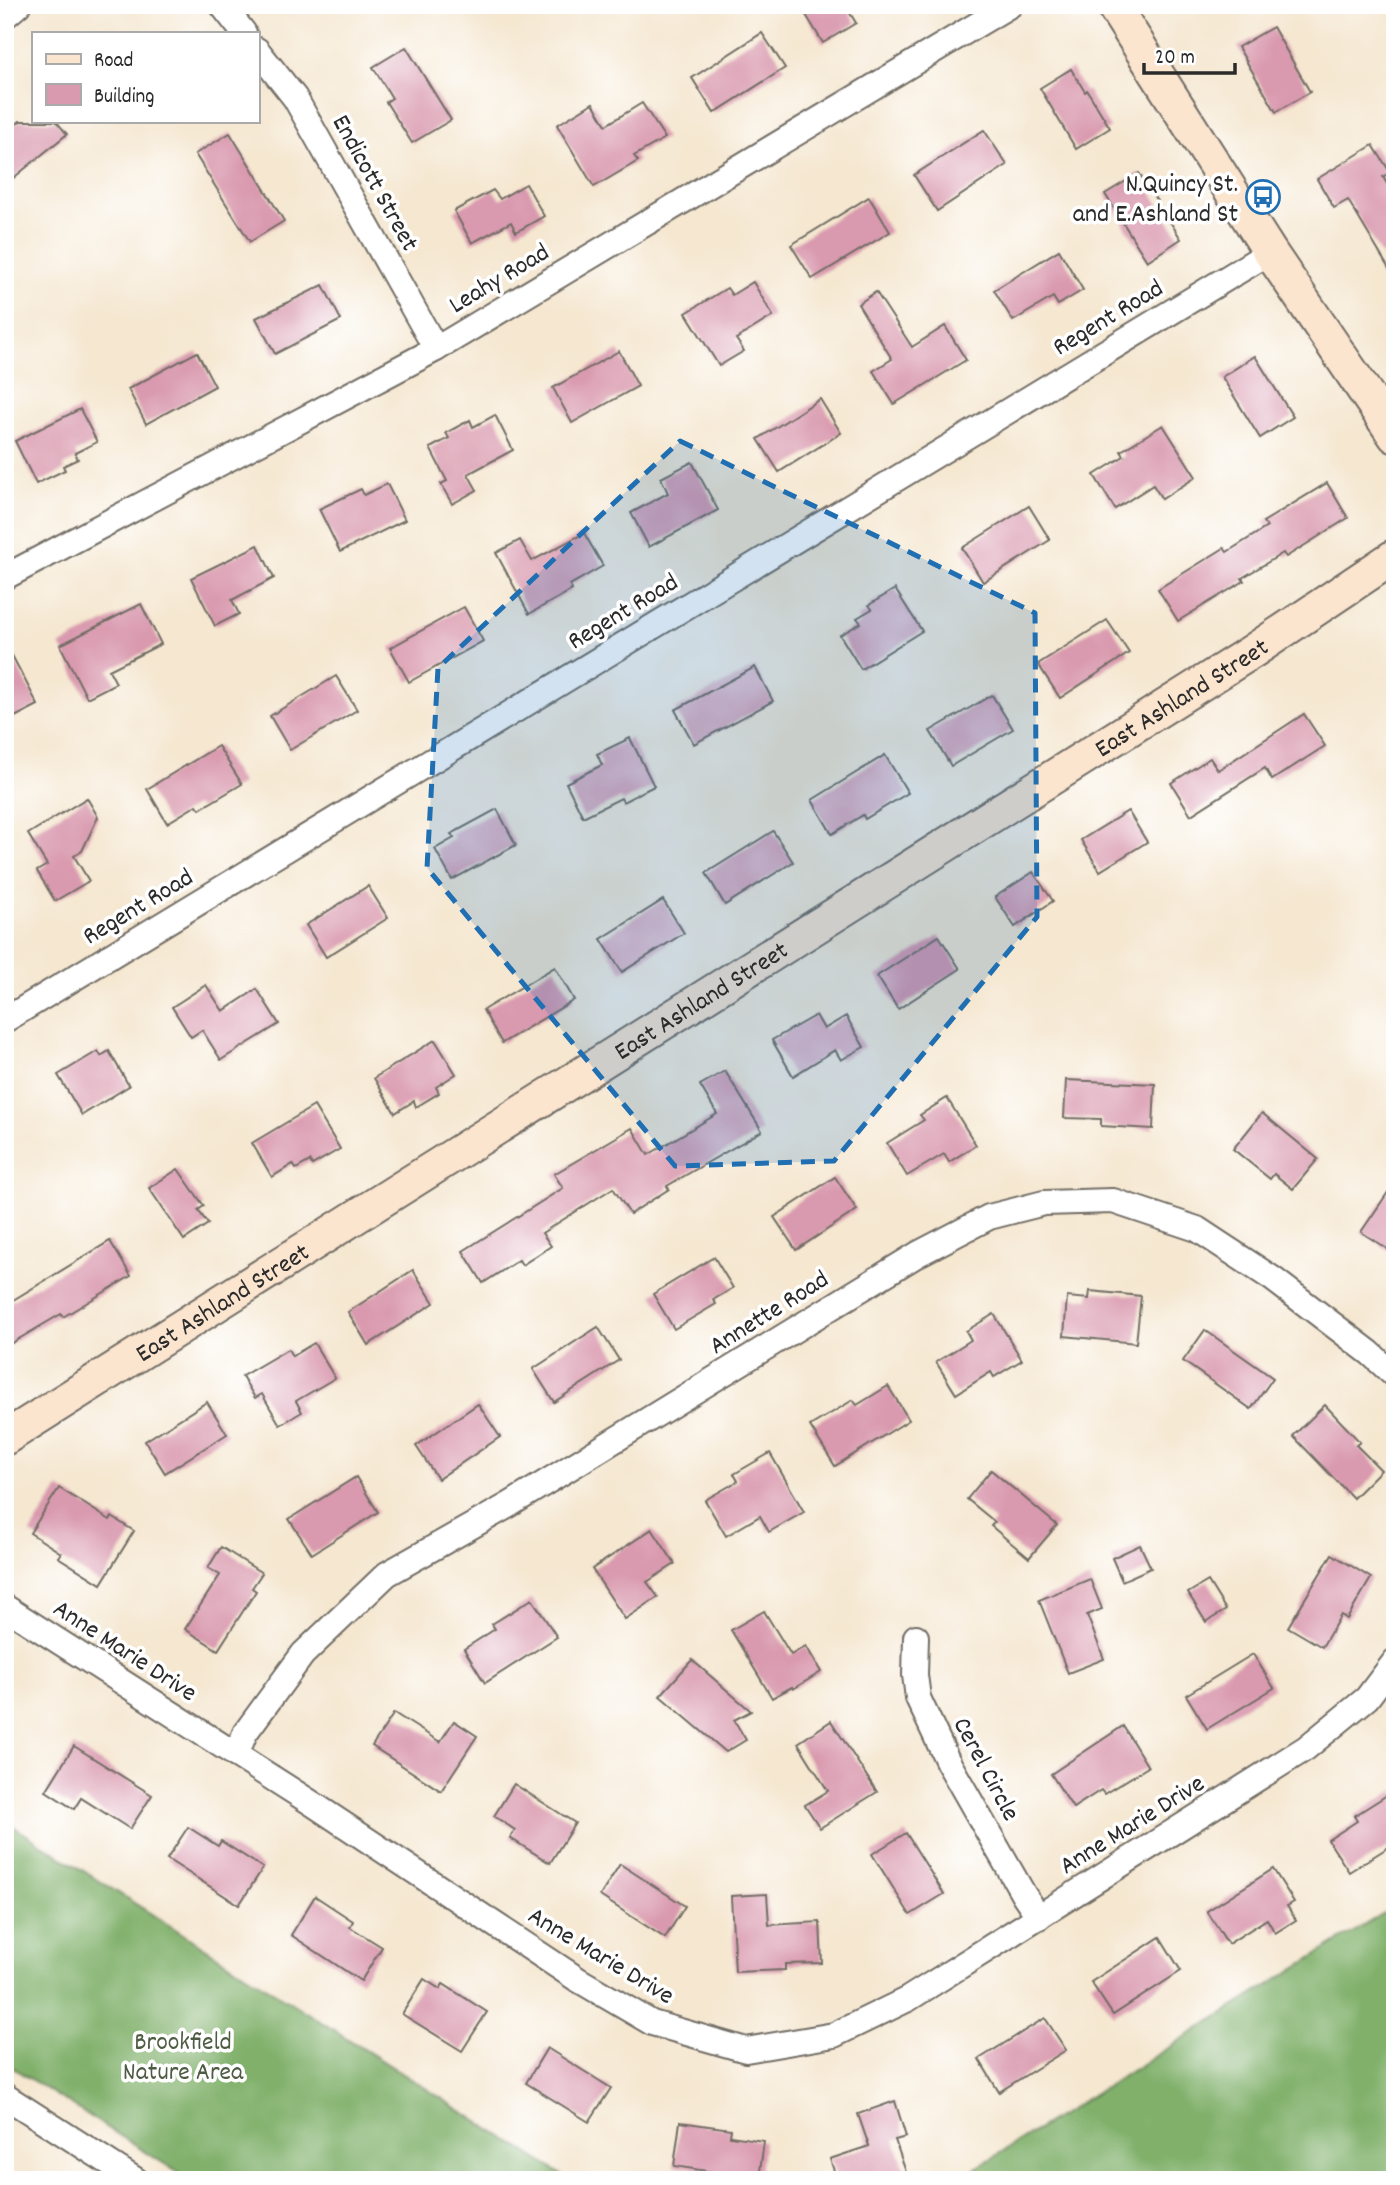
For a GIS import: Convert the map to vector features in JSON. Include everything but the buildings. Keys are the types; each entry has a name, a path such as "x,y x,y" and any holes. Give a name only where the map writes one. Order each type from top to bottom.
{"main road":[{"path":"1113,5 1270,252 1395,436"},
{"name":"East Ashland Street","path":"5,1438 1254,652 1395,556"}],"street":[{"path":"5,16 18,5"},
{"path":"222,5 243,32"},
{"name":"Leahy Road","path":"5,577 436,349 1010,5"},
{"name":"Endicott Street","path":"259,52 295,97 436,349"},
{"name":"Regent Road","path":"5,1020 1270,252"},
{"name":"Annette Road","path":"236,1755 246,1734 303,1654 387,1574 509,1505 918,1254 989,1217 1044,1203 1113,1201 1197,1228 1273,1279 1370,1353 1395,1376"},
{"name":"Anne Marie Drive","path":"5,1608 236,1755 577,1979 652,2023 746,2050 834,2035 908,1999 1306,1748 1367,1698 1395,1661"},
{"name":"Cerel Circle","path":"916,1637 915,1675 918,1698 948,1762 1039,1917"},
{"path":"5,2096 136,2180"}],"highlighted area":[{"path":"680,441 1035,613 1037,917 834,1161 675,1166 427,868 438,668"}],"green space":[{"name":"Brookfield Nature Area","path":"5,1821 570,2180 190,2180 5,2063"},
{"path":"1395,1906 1395,2180 957,2180"}],"place":[{"name":"N.Quincy St. and E.Ashland St","path":"1263,197"}]}
